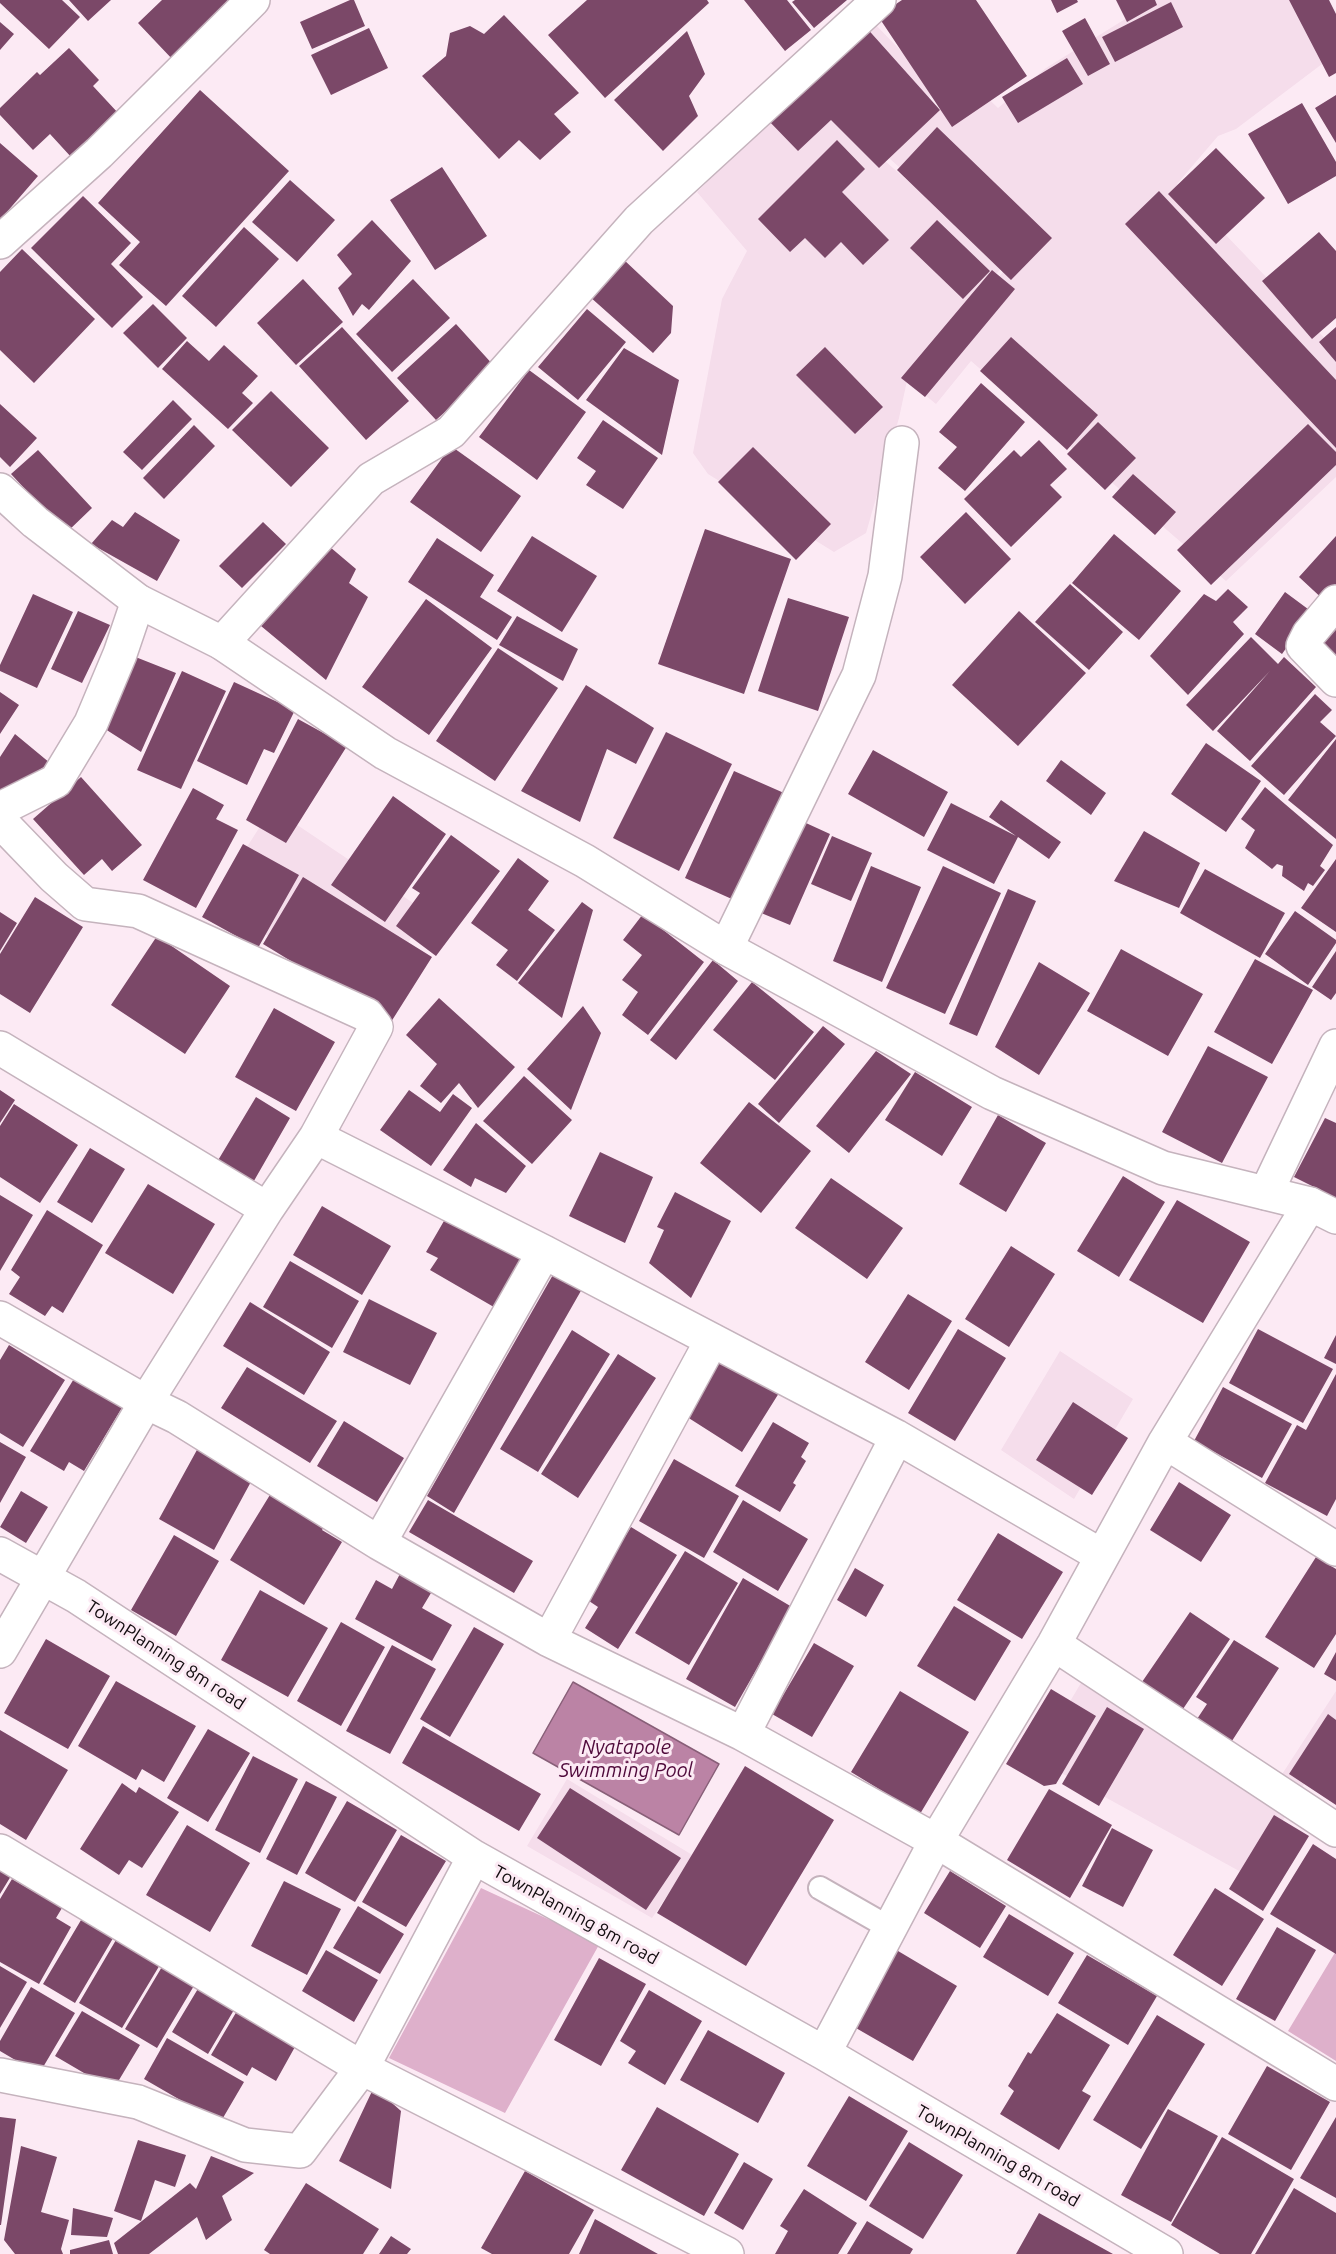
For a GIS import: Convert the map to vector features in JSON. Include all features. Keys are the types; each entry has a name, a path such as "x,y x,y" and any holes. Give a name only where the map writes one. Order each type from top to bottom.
{"street":[{"path":"0,242 99,153 253,0"},
{"path":"222,643 371,479 451,432 639,220 879,0"},
{"path":"726,948 859,675 885,576 902,443"},
{"path":"0,490 35,522 138,600 222,643 385,753 585,861 726,948 992,1093 1163,1168 1266,1193 1323,1210 1165,1442 1054,1644 936,1841 824,2053"},
{"path":"0,809 56,781 91,723 120,654 138,600"},
{"path":"1336,602 1309,634 1303,646 1336,680"},
{"path":"0,821 54,877 85,904 138,911 371,1019 376,1027 316,1137 267,1209 146,1402 0,1651"},
{"path":"1266,1193 1336,1046"},
{"path":"0,1048 267,1209"},
{"path":"316,1137 544,1252 897,1437 1102,1556"},
{"path":"379,1543 544,1252"},
{"path":"0,1318 146,1402 177,1417 379,1543 549,1640 743,1734 936,1841 1336,2084"},
{"path":"549,1640 712,1340"},
{"path":"743,1734 897,1437"},
{"path":"1165,1442 1336,1549"},
{"name":"TownPlanning 8m road","path":"0,1554 76,1596 474,1857 824,2053 1158,2252"},
{"path":"1054,1644 1336,1830"},
{"path":"0,1851 362,2068 727,2254"},
{"path":"0,2075 138,2102 244,2145 300,2151 362,2068 474,1857"}],"lane":[{"path":"820,1888 890,1928"}],"shaded area":[{"path":"1156,0 1301,0 1330,58 1236,129 1218,136 1177,184 1336,350 1336,477 1226,581 971,361 936,404 909,382 1008,266 889,158 970,81 998,108 1046,68"},
{"path":"872,21 937,88 885,154 885,161 1004,265 908,376 899,418 866,533 834,552 708,474 693,453 722,299 747,251 697,192"},
{"path":"272,808 428,913 366,1005 214,898"},
{"path":"1060,1351 1133,1399 1074,1499 1001,1450"},
{"path":"1088,1671 1277,1782 1336,1691 1336,1794 1307,1779 1250,1877 1036,1759"},
{"path":"567,1779 694,1856 652,1918 527,1846"},
{"path":"481,1888 600,1943 505,2113 389,2058"},
{"path":"1336,1951 1336,2061 1288,2031"}],"water":[{"name":"Nyatapole Swimming Pool","path":"573,1682 719,1764 679,1835 533,1753"}],"building":[{"path":"0,0 62,0 80,17 49,49 0,3"},
{"path":"69,0 111,0 88,21"},
{"path":"162,0 237,0 174,61 138,23"},
{"path":"354,0 365,26 312,49 300,22"},
{"path":"587,0 707,0 709,3 605,98 548,35"},
{"path":"744,0 787,0 811,30 785,51"},
{"path":"795,0 847,0 814,28 792,2"},
{"path":"902,0 976,0 1027,76 952,127 878,16"},
{"path":"1051,0 1077,0 1078,2 1057,13"},
{"path":"1116,0 1155,0 1157,5 1127,22"},
{"path":"1289,0 1329,0 1336,14 1336,73 1329,77"},
{"path":"1171,2 1183,27 1115,62 1102,37"},
{"path":"504,15 579,93 554,114 571,132 540,160 519,140 499,159 422,76 446,56 450,33 470,26 484,34"},
{"path":"1085,18 1110,64 1088,76 1062,31"},
{"path":"0,22 14,34 0,50"},
{"path":"864,25 940,110 879,168 831,120 798,151 766,118"},
{"path":"369,28 388,68 331,95 311,55"},
{"path":"687,31 705,74 689,96 698,116 663,151 614,100"},
{"path":"69,48 99,80 93,86 119,114 72,158 50,134 33,150 0,115 0,108 37,72 40,75"},
{"path":"1067,58 1083,84 1018,123 1002,97"},
{"path":"200,90 289,171 166,306 119,265 140,242 98,203"},
{"path":"1336,95 1336,143 1315,108"},
{"path":"1302,103 1336,162 1336,176 1288,204 1248,134"},
{"path":"937,127 1052,238 1011,280 897,170"},
{"path":"837,140 865,169 842,192 889,240 863,265 841,242 825,258 805,238 790,252 758,219"},
{"path":"0,143 38,176 0,220"},
{"path":"1216,148 1265,198 1216,244 1168,194"},
{"path":"442,167 487,236 435,270 390,200"},
{"path":"290,180 335,220 297,262 252,222"},
{"path":"1159,191 1336,380 1336,448 1125,224"},
{"path":"83,196 131,243 111,264 143,297 112,328 31,248"},
{"path":"372,220 411,261 369,310 362,304 353,316 338,288 352,274 337,255"},
{"path":"937,220 990,271 963,299 910,248"},
{"path":"244,227 279,259 216,327 182,296"},
{"path":"1319,232 1336,251 1336,318 1312,339 1262,281"},
{"path":"22,249 95,319 34,383 0,350 0,272"},
{"path":"623,259 673,306 671,333 653,353 589,296"},
{"path":"992,270 1015,289 925,397 901,378"},
{"path":"303,279 343,322 296,365 257,323"},
{"path":"413,279 450,318 392,372 356,334"},
{"path":"153,304 187,338 158,368 123,333"},
{"path":"587,309 626,342 578,400 538,367"},
{"path":"456,324 495,367 436,420 397,378"},
{"path":"342,327 409,401 366,440 299,366"},
{"path":"1336,327 1336,362 1319,342"},
{"path":"1011,337 1098,415 1067,450 980,371"},
{"path":"187,341 209,361 224,345 258,376 242,393 253,403 228,429 162,369"},
{"path":"825,347 883,407 855,434 796,375"},
{"path":"624,348 679,380 662,455 586,400"},
{"path":"529,370 586,412 537,480 479,437"},
{"path":"981,383 1025,422 965,491 938,468 957,447 939,432"},
{"path":"271,391 329,448 291,487 232,430"},
{"path":"173,400 192,419 142,470 123,452"},
{"path":"0,404 37,438 10,467 0,457"},
{"path":"603,420 658,458 623,509 586,485 596,471 577,458"},
{"path":"1098,422 1136,458 1105,490 1067,454"},
{"path":"1308,424 1336,452 1336,465 1211,585 1177,550"},
{"path":"194,425 215,446 164,499 143,478"},
{"path":"1039,440 1067,469 1050,485 1062,497 1011,547 964,499 1014,450 1021,457"},
{"path":"451,446 521,496 481,552 410,502"},
{"path":"753,447 831,524 796,560 718,482"},
{"path":"38,450 92,508 66,533 11,474"},
{"path":"1133,474 1176,512 1155,535 1112,497"},
{"path":"135,512 180,540 157,581 91,544 112,520 123,527"},
{"path":"966,512 1011,559 965,604 920,557"},
{"path":"263,522 286,544 242,588 219,566"},
{"path":"705,529 791,559 744,694 658,664"},
{"path":"1114,534 1181,591 1139,640 1072,583"},
{"path":"532,536 597,576 562,632 497,591"},
{"path":"1336,536 1336,593 1327,603 1299,577"},
{"path":"437,538 494,575 480,597 512,617 497,640 408,582"},
{"path":"330,547 356,569 349,583 368,597 326,680 261,626"},
{"path":"1070,584 1123,632 1089,670 1035,622"},
{"path":"1228,589 1248,607 1233,622 1244,634 1188,695 1150,656 1204,594 1216,601"},
{"path":"1285,592 1312,612 1282,654 1255,634"},
{"path":"33,594 73,612 37,688 0,671 0,665"},
{"path":"788,598 849,617 818,711 758,691"},
{"path":"426,599 492,648 429,735 362,687"},
{"path":"78,611 110,625 82,683 51,669"},
{"path":"1019,611 1086,673 1018,746 952,685"},
{"path":"1336,612 1336,658 1313,638"},
{"path":"517,616 578,649 563,681 499,645"},
{"path":"1251,637 1278,664 1284,657 1316,687 1250,761 1217,731 1270,671 1213,731 1186,705"},
{"path":"498,648 558,688 495,781 436,741"},
{"path":"133,656 176,673 141,752 102,727"},
{"path":"182,671 226,691 181,789 137,770"},
{"path":"234,682 295,710 274,753 264,749 247,785 197,761"},
{"path":"586,685 654,728 636,764 607,749 580,822 521,791"},
{"path":"0,692 19,705 0,734"},
{"path":"1315,694 1332,710 1320,722 1336,736 1284,795 1251,766"},
{"path":"298,719 347,746 286,843 246,820"},
{"path":"666,732 732,764 679,871 613,838"},
{"path":"15,734 50,763 0,796 0,757"},
{"path":"1336,739 1336,839 1288,800"},
{"path":"1206,743 1261,781 1226,832 1171,794"},
{"path":"873,750 948,792 924,837 848,794"},
{"path":"1061,760 1106,793 1091,815 1046,781"},
{"path":"734,771 784,793 734,900 685,878"},
{"path":"81,777 142,845 112,871 102,859 84,875 33,819"},
{"path":"1265,787 1333,845 1320,866 1325,870 1313,886 1308,883 1304,891 1282,876 1283,866 1277,864 1272,869 1245,848 1255,830 1241,819"},
{"path":"193,788 224,805 216,819 238,830 196,908 143,880"},
{"path":"393,796 446,834 385,922 331,885"},
{"path":"1001,800 1061,842 1049,859 1018,837 994,884 927,850 951,803 1016,836 989,817"},
{"path":"795,818 830,834 790,925 754,910"},
{"path":"1144,831 1200,863 1179,908 1114,881"},
{"path":"451,835 500,871 436,956 396,926 420,893 412,888"},
{"path":"832,836 872,853 851,901 811,884"},
{"path":"243,844 299,875 258,948 202,917"},
{"path":"518,858 549,881 528,910 555,930 517,981 496,965 508,950 471,923"},
{"path":"1336,859 1336,932 1301,908"},
{"path":"871,866 921,887 882,982 833,961"},
{"path":"943,866 1001,893 945,1014 886,988"},
{"path":"1205,869 1285,913 1260,958 1180,913"},
{"path":"303,877 432,957 391,1022 263,944"},
{"path":"1008,889 1036,901 977,1036 949,1024"},
{"path":"35,897 83,927 30,1013 0,994 0,954"},
{"path":"582,902 593,910 562,1018 518,983"},
{"path":"1295,911 1336,940 1308,985 1265,954"},
{"path":"0,912 17,923 0,951"},
{"path":"643,914 704,962 648,1035 622,1015 638,992 622,980 642,955 623,940"},
{"path":"157,936 230,986 185,1054 111,1005"},
{"path":"1121,949 1203,994 1168,1056 1087,1011"},
{"path":"1336,951 1336,993 1331,1000 1312,987"},
{"path":"1255,959 1313,990 1272,1064 1214,1032"},
{"path":"713,960 738,981 676,1060 650,1040"},
{"path":"1039,962 1090,993 1039,1075 995,1047"},
{"path":"752,982 814,1032 775,1080 713,1030"},
{"path":"439,998 515,1067 478,1108 459,1083 441,1103 420,1086 437,1064 406,1035"},
{"path":"583,1006 601,1033 571,1110 527,1069"},
{"path":"274,1008 335,1042 296,1111 235,1077"},
{"path":"823,1026 845,1044 779,1123 758,1104"},
{"path":"1208,1046 1268,1077 1222,1163 1162,1132"},
{"path":"876,1051 911,1074 849,1153 816,1126"},
{"path":"915,1072 972,1107 942,1156 885,1120"},
{"path":"524,1076 572,1120 532,1164 483,1121"},
{"path":"0,1090 15,1100 0,1123"},
{"path":"409,1090 440,1112 453,1094 472,1108 431,1166 380,1130"},
{"path":"256,1097 290,1118 247,1193 211,1172"},
{"path":"749,1102 811,1151 761,1213 700,1163"},
{"path":"14,1104 78,1145 40,1203 0,1177 0,1126"},
{"path":"998,1115 1046,1143 1006,1212 959,1184"},
{"path":"1325,1118 1336,1123 1336,1198 1294,1177"},
{"path":"476,1123 526,1166 506,1193 475,1178 471,1187 443,1170"},
{"path":"90,1148 125,1169 92,1223 57,1202"},
{"path":"600,1152 653,1177 625,1243 569,1216"},
{"path":"1123,1176 1165,1202 1119,1277 1077,1251"},
{"path":"831,1178 903,1228 867,1279 795,1228"},
{"path":"148,1184 215,1224 173,1294 105,1253"},
{"path":"675,1192 731,1221 691,1298 649,1263 664,1230 657,1227"},
{"path":"0,1195 33,1215 0,1271"},
{"path":"1177,1200 1250,1242 1203,1323 1129,1280"},
{"path":"322,1206 391,1246 362,1295 293,1255"},
{"path":"47,1210 103,1245 63,1313 52,1306 45,1316 9,1294 20,1277 11,1270"},
{"path":"448,1214 528,1259 499,1310 430,1270 438,1258 426,1252"},
{"path":"1011,1246 1055,1274 1009,1347 965,1319"},
{"path":"290,1261 359,1301 332,1348 263,1307"},
{"path":"554,1273 582,1289 454,1513 427,1496"},
{"path":"908,1294 952,1321 909,1390 865,1362"},
{"path":"369,1299 437,1333 410,1385 343,1352"},
{"path":"250,1302 330,1352 304,1395 223,1346"},
{"path":"958,1329 1006,1358 955,1441 908,1413"},
{"path":"1258,1329 1333,1369 1303,1423 1229,1383"},
{"path":"572,1330 610,1354 538,1472 500,1449"},
{"path":"1336,1335 1336,1364 1324,1358"},
{"path":"9,1345 65,1380 23,1447 0,1433 0,1360"},
{"path":"618,1354 656,1378 578,1498 541,1474"},
{"path":"720,1357 779,1393 742,1452 684,1415"},
{"path":"247,1367 337,1421 310,1463 221,1408"},
{"path":"1336,1374 1336,1499 1327,1516 1265,1483 1297,1425 1306,1430"},
{"path":"75,1377 123,1406 84,1471 69,1462 64,1471 30,1451"},
{"path":"1223,1387 1292,1424 1262,1478 1194,1441"},
{"path":"1073,1402 1128,1438 1092,1495 1036,1460"},
{"path":"344,1421 404,1458 377,1502 317,1466"},
{"path":"773,1422 809,1443 801,1457 806,1461 793,1483 796,1485 780,1512 735,1486"},
{"path":"0,1442 26,1457 0,1503"},
{"path":"198,1448 253,1478 214,1550 159,1519"},
{"path":"674,1459 739,1496 704,1558 639,1521"},
{"path":"1179,1482 1231,1515 1201,1562 1150,1530"},
{"path":"276,1485 330,1518 322,1530 342,1542 304,1605 230,1560"},
{"path":"21,1491 48,1507 26,1543 0,1527"},
{"path":"428,1500 533,1561 514,1593 409,1532"},
{"path":"743,1500 808,1539 778,1591 713,1552"},
{"path":"631,1527 677,1555 618,1649 585,1628 598,1607 586,1599"},
{"path":"998,1533 1063,1572 1022,1639 957,1600"},
{"path":"174,1535 219,1561 176,1636 131,1610"},
{"path":"685,1551 738,1583 689,1665 635,1633"},
{"path":"1316,1557 1336,1569 1336,1634 1314,1668 1265,1637"},
{"path":"855,1568 884,1585 866,1617 837,1600"},
{"path":"402,1570 434,1588 422,1608 452,1625 432,1661 355,1619 376,1580 392,1589"},
{"path":"743,1578 792,1607 735,1707 686,1679"},
{"path":"260,1590 328,1628 288,1697 221,1660"},
{"path":"954,1606 1011,1641 975,1701 917,1666"},
{"path":"1190,1612 1230,1639 1183,1709 1142,1682"},
{"path":"341,1622 385,1647 341,1726 297,1701"},
{"path":"474,1627 504,1644 450,1737 420,1719"},
{"path":"46,1639 110,1676 68,1749 4,1713"},
{"path":"1234,1640 1279,1668 1230,1744 1195,1722 1207,1704 1196,1697"},
{"path":"814,1643 854,1666 812,1737 772,1714"},
{"path":"392,1645 436,1669 390,1754 346,1731"},
{"path":"1336,1652 1336,1681 1324,1674"},
{"path":"116,1681 196,1726 164,1782 142,1769 136,1780 78,1746"},
{"path":"1051,1689 1096,1716 1056,1784 1044,1786 1006,1764"},
{"path":"900,1691 969,1732 920,1814 851,1772"},
{"path":"1107,1707 1144,1729 1099,1806 1062,1784"},
{"path":"1328,1714 1336,1720 1336,1805 1289,1774"},
{"path":"423,1726 541,1794 519,1831 402,1763"},
{"path":"208,1729 250,1753 208,1822 167,1798"},
{"path":"0,1730 68,1770 26,1840 0,1824"},
{"path":"253,1756 298,1779 260,1853 215,1830"},
{"path":"745,1766 834,1820 746,1966 657,1913"},
{"path":"306,1781 337,1797 297,1875 266,1859"},
{"path":"122,1783 136,1793 139,1787 179,1812 142,1868 129,1860 119,1875 80,1849"},
{"path":"570,1788 681,1858 646,1910 537,1838"},
{"path":"1049,1789 1112,1825 1070,1898 1007,1860"},
{"path":"347,1801 397,1830 355,1902 305,1873"},
{"path":"1274,1815 1309,1836 1263,1911 1229,1889"},
{"path":"187,1825 250,1863 210,1932 146,1895"},
{"path":"1112,1828 1153,1850 1123,1907 1082,1886"},
{"path":"401,1835 446,1861 406,1927 362,1902"},
{"path":"1313,1844 1336,1859 1336,1954 1270,1914"},
{"path":"0,1869 11,1876 0,1894"},
{"path":"950,1871 1006,1906 980,1948 924,1913"},
{"path":"12,1879 62,1908 56,1918 71,1927 39,1984 0,1962 0,1899"},
{"path":"284,1881 341,1909 307,1975 251,1946"},
{"path":"1215,1888 1264,1919 1222,1986 1173,1955"},
{"path":"358,1906 404,1934 380,1974 333,1948"},
{"path":"87,1910 119,1928 75,2003 43,1984"},
{"path":"1009,1914 1074,1953 1048,1996 983,1957"},
{"path":"1277,1927 1316,1950 1275,2021 1236,1999"},
{"path":"123,1928 167,1953 122,2028 79,2003"},
{"path":"893,1948 957,1986 913,2061 849,2024"},
{"path":"326,1950 378,1980 354,2022 302,1991"},
{"path":"169,1955 201,1974 157,2048 125,2029"},
{"path":"1087,1955 1157,1996 1128,2045 1058,2003"},
{"path":"599,1958 646,1984 601,2066 554,2040"},
{"path":"0,1966 27,1982 0,2028"},
{"path":"205,1977 241,1998 208,2054 172,2032"},
{"path":"31,1987 75,2013 39,2074 0,2051 0,2041"},
{"path":"649,1990 702,2021 665,2085 628,2063 636,2051 620,2041"},
{"path":"244,1999 296,2045 276,2081 252,2067 247,2076 211,2055"},
{"path":"82,2011 140,2045 113,2090 55,2056"},
{"path":"1057,2013 1110,2045 1082,2091 1091,2096 1059,2150 1000,2114 1014,2091 1008,2086 1028,2052 1031,2054"},
{"path":"1157,2015 1205,2044 1141,2149 1093,2120"},
{"path":"708,2030 785,2073 758,2123 680,2080"},
{"path":"167,2038 244,2082 220,2123 144,2079"},
{"path":"1267,2066 1330,2102 1291,2170 1228,2134"},
{"path":"374,2087 401,2111 391,2189 339,2161"},
{"path":"849,2096 908,2131 866,2201 807,2166"},
{"path":"657,2107 739,2154 704,2216 621,2170"},
{"path":"1168,2109 1218,2136 1171,2222 1121,2195"},
{"path":"0,2117 16,2119 1,2225 0,2225"},
{"path":"1336,2117 1336,2198 1300,2178"},
{"path":"1222,2137 1294,2179 1251,2254 1220,2254 1171,2225"},
{"path":"138,2140 186,2155 175,2187 155,2180 141,2221 114,2211"},
{"path":"909,2142 963,2175 923,2239 869,2206"},
{"path":"21,2146 57,2157 41,2212 69,2220 61,2249 63,2254 15,2254 4,2240"},
{"path":"211,2156 254,2173 222,2196 232,2220 206,2240 197,2217 149,2254 118,2254 114,2243 190,2183 196,2189"},
{"path":"744,2162 773,2179 743,2230 714,2213"},
{"path":"525,2171 594,2210 569,2254 492,2254 481,2248"},
{"path":"306,2183 379,2229 363,2254 270,2254 264,2250"},
{"path":"1294,2188 1336,2213 1336,2254 1255,2254"},
{"path":"804,2189 857,2223 838,2254 775,2254 788,2231 780,2226"},
{"path":"73,2208 113,2218 107,2237 71,2235"},
{"path":"1039,2213 1113,2254 1016,2254"},
{"path":"595,2219 658,2254 579,2254"},
{"path":"867,2221 913,2249 910,2254 847,2254"},
{"path":"391,2236 411,2249 407,2254 379,2254"},
{"path":"109,2240 113,2254 70,2254 70,2250"}]}
